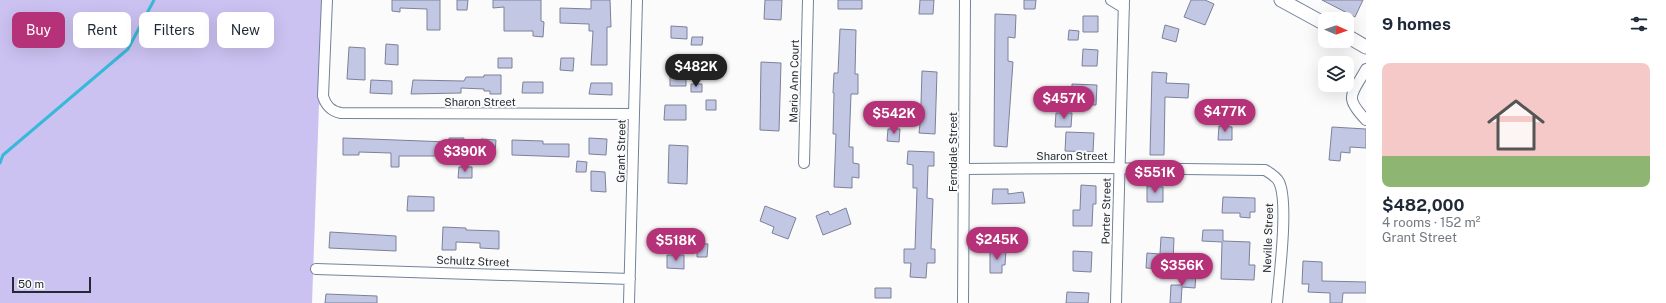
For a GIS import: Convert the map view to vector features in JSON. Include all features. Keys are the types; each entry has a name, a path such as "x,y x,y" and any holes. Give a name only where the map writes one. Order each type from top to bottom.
{"main road":[{"path":"1285,1 1318,20"},
{"path":"1354,40 1366,46"}],"street":[{"name":"Sharon Street","path":"327,0 323,96 328,107 341,113 634,114"},
{"name":"Grant Street","path":"629,303 637,0"},
{"name":"Mario Ann Court","path":"804,163 808,0"},
{"name":"Ferndale Street","path":"963,303 965,0"},
{"path":"1111,0 1124,4"},
{"name":"Porter Street","path":"1116,303 1124,4"},
{"path":"1366,69 1351,96 1352,104 1366,120"},
{"name":"Sharon Street","path":"965,169 1260,169 1274,175"},
{"name":"Neville Street","path":"1274,175 1279,182 1281,190 1282,218 1277,303"},
{"name":"Schultz Street","path":"316,269 630,279"}],"shaded area":[{"path":"0,0 325,0 323,103 319,105 312,303 0,303"}],"building":[{"path":"392,0 440,0 440,30 427,30 427,9 400,8 400,12 392,11"},
{"path":"457,0 468,0 467,10 457,10"},
{"path":"493,0 541,0 541,21 544,22 543,37 533,36 533,31 504,31 504,7 493,8"},
{"path":"591,0 610,0 611,27 607,27 607,65 591,65 593,31 589,31 589,24 560,23 560,8 591,9"},
{"path":"765,0 782,0 781,20 764,19"},
{"path":"838,0 862,0 862,9 838,9"},
{"path":"920,0 934,0 933,14 919,14"},
{"path":"1024,0 1036,0 1035,9 1024,9"},
{"path":"1191,0 1205,0 1214,4 1205,25 1184,17"},
{"path":"1322,0 1363,0 1355,17 1354,12 1345,12"},
{"path":"995,14 1016,15 1015,38 1008,37 1008,61 1013,62 1007,147 994,146"},
{"path":"1083,16 1098,16 1098,32 1083,32"},
{"path":"1165,25 1179,29 1176,42 1162,38"},
{"path":"671,26 687,27 687,39 671,38"},
{"path":"840,29 856,30 855,74 858,74 858,94 851,94 849,147 853,147 853,163 859,164 859,178 852,177 852,188 834,187 836,134 833,134 833,93 834,73 838,73"},
{"path":"1069,30 1079,31 1078,40 1068,40"},
{"path":"692,37 703,37 702,45 691,45"},
{"path":"386,44 398,45 398,65 385,64"},
{"path":"349,47 365,48 365,80 347,79"},
{"path":"1083,49 1098,50 1097,66 1082,66"},
{"path":"498,58 512,58 512,68 498,68"},
{"path":"561,58 574,58 573,71 560,70"},
{"path":"761,62 781,63 779,131 760,130"},
{"path":"922,71 937,72 935,134 919,133 920,124 912,124 912,111 919,111 921,104"},
{"path":"1152,72 1167,73 1166,83 1189,84 1188,98 1165,97 1164,155 1150,155"},
{"path":"670,73 686,73 686,86 670,86"},
{"path":"484,75 501,75 501,94 490,94 490,91 484,91 484,89 461,88 461,93 411,94 413,80 464,81 466,77 484,77"},
{"path":"371,80 392,81 392,94 370,93"},
{"path":"523,82 543,82 543,93 522,93"},
{"path":"591,83 612,83 612,95 589,94"},
{"path":"691,84 702,84 702,92 691,92"},
{"path":"1072,84 1097,85 1096,105 1072,104"},
{"path":"706,100 716,100 716,110 706,110"},
{"path":"665,105 686,105 686,120 664,120"},
{"path":"1056,113 1072,113 1071,127 1055,127"},
{"path":"1219,126 1232,127 1232,140 1218,140"},
{"path":"1332,127 1366,129 1366,148 1350,147 1350,153 1341,152 1340,161 1329,160"},
{"path":"888,129 900,129 899,142 887,141"},
{"path":"1066,132 1094,133 1093,152 1065,151"},
{"path":"343,138 449,142 449,138 464,138 463,156 399,156 399,167 391,167 391,153 359,152 359,155 343,155"},
{"path":"589,138 607,139 606,155 589,154"},
{"path":"481,139 496,140 495,153 481,153"},
{"path":"512,140 543,141 543,144 569,144 569,157 512,155"},
{"path":"669,145 688,146 687,184 668,183"},
{"path":"908,151 934,152 934,166 928,166 927,198 933,199 931,249 935,249 935,263 927,263 926,278 910,277 911,263 904,263 904,249 915,249 917,188 913,188 913,165 907,164"},
{"path":"577,161 587,162 586,172 576,172"},
{"path":"459,167 472,167 472,178 458,178"},
{"path":"591,171 605,172 606,192 591,191"},
{"path":"1081,185 1096,186 1096,204 1093,204 1092,226 1073,226 1073,210 1080,210"},
{"path":"1147,186 1163,187 1163,202 1147,202"},
{"path":"993,189 1008,189 1008,194 1023,192 1025,203 992,204"},
{"path":"408,196 434,197 434,211 407,211"},
{"path":"1223,197 1255,198 1255,212 1250,212 1250,218 1240,217 1240,213 1222,213"},
{"path":"765,206 796,218 788,239 772,233 774,227 760,221"},
{"path":"846,208 851,224 823,235 816,216 828,211 830,215"},
{"path":"443,227 466,228 466,230 499,231 499,249 480,248 480,243 456,242 456,250 442,250"},
{"path":"1203,230 1223,230 1223,241 1250,242 1249,265 1255,265 1254,280 1221,279 1222,242 1202,241"},
{"path":"330,232 396,236 396,251 329,248"},
{"path":"1161,237 1174,238 1173,263 1163,262 1163,269 1146,268 1147,253 1160,254"},
{"path":"697,243 708,244 707,257 697,257"},
{"path":"990,250 1006,251 1005,265 1002,265 1002,273 990,273"},
{"path":"1073,251 1092,252 1091,272 1073,271"},
{"path":"667,255 684,255 684,269 667,268"},
{"path":"1303,261 1322,262 1322,281 1366,282 1366,293 1343,293 1342,303 1330,303 1330,293 1308,292 1309,284 1302,284"},
{"path":"1183,273 1196,273 1195,288 1182,287 1181,303 1170,303 1171,285 1182,285"},
{"path":"875,288 891,288 891,298 875,298"},
{"path":"1067,292 1089,293 1088,303 1066,303"},
{"path":"326,294 377,296 377,303 325,303"}],"waterway":[{"path":"0,163 3,155 128,49 154,0"}]}
